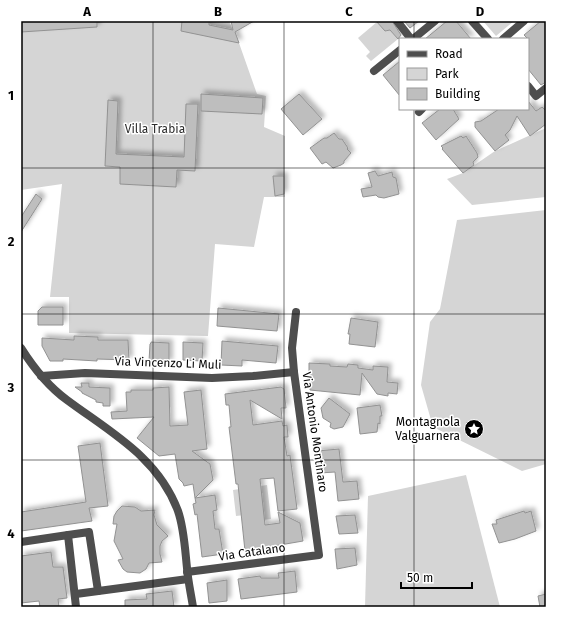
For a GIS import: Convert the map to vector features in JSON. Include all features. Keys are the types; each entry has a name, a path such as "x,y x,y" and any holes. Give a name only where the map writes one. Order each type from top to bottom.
{"street":[{"path":"396,21 411,38"},
{"path":"413,38 435,21"},
{"path":"472,21 487,38"},
{"path":"504,38 524,21"},
{"path":"374,71 399,51"},
{"path":"529,87 536,96 546,88"},
{"name":"Via Antonio Montinaro","path":"296,312 292,348 294,372 319,555"},
{"path":"21,348 41,376 66,400 91,416 132,447 166,485 178,511 183,535 193,607"},
{"name":"Via Vincenzo Li Muli","path":"41,376 99,374 212,378 294,372"},
{"path":"21,542 89,532 98,591"},
{"path":"68,534 76,594 76,607"},
{"name":"Via Catalano","path":"76,594 319,555"}],"green space":[{"name":"Villa Trabia","path":"60,21 229,21 239,43 257,94 266,96 264,127 285,136 285,197 264,197 254,247 215,244 208,336 69,333 69,297 50,297 62,184 21,190 21,24"},
{"path":"483,21 514,21 496,36"},
{"path":"377,22 385,31 390,30 398,39 371,61 366,56 370,52 358,38"},
{"path":"546,128 546,197 472,205 447,179 463,173 495,151"},
{"path":"546,210 546,464 522,471 433,427 421,385 430,322 440,309 457,220"},
{"path":"466,475 500,607 365,607 368,496"},
{"path":"267,485 271,519 254,521 253,514 236,516 233,490"}],"building":[{"path":"21,21 97,21 97,27 21,32"},
{"path":"182,21 209,21 209,25 233,30 231,21 254,21 235,32 239,43 181,31"},
{"path":"376,21 392,21 401,35 398,39 390,30 385,31"},
{"path":"404,21 419,21 410,28"},
{"path":"447,21 456,21 470,38 426,38"},
{"path":"541,21 546,21 546,82 541,85 529,70 529,38 524,35"},
{"path":"399,62 399,95 383,75"},
{"path":"201,94 263,98 262,114 201,111"},
{"path":"299,94 322,119 303,135 281,109"},
{"path":"108,100 118,101 116,154 184,157 186,104 198,104 195,171 177,170 176,187 120,184 120,167 105,166"},
{"path":"529,102 536,111 542,107 546,111 546,124 530,136 517,116 510,130 505,135 509,140 495,151 475,127 475,122 481,121 498,110 529,110"},
{"path":"439,110 454,110 459,119 436,140 422,123"},
{"path":"334,133 339,139 342,139 348,148 347,149 351,153 344,163 333,168 326,162 322,164 310,148"},
{"path":"461,136 463,138 466,136 478,157 473,162 474,165 463,173 441,146"},
{"path":"375,171 378,176 392,172 393,177 396,178 399,194 384,198 376,195 363,197 361,189 372,187 368,173"},
{"path":"273,176 284,176 284,194 275,196"},
{"path":"36,194 42,199 21,232 21,217"},
{"path":"42,307 63,307 63,325 38,325 38,311"},
{"path":"218,308 279,314 277,331 217,326"},
{"path":"351,318 378,322 375,347 349,344 350,334 348,334"},
{"path":"74,336 98,337 98,340 128,340 129,360 97,359 97,361 63,359 63,361 50,361 42,346 42,338 74,340"},
{"path":"222,341 278,346 276,363 242,360 242,366 221,365"},
{"path":"151,342 169,343 169,363 149,361"},
{"path":"183,342 203,343 202,361 183,360"},
{"path":"309,363 330,364 330,366 347,367 348,364 358,365 358,368 373,370 373,366 388,367 387,382 398,383 397,394 388,393 388,396 377,394 362,373 360,395 310,390 311,379 309,378"},
{"path":"81,383 89,383 89,387 110,388 110,406 103,406 103,403 96,402 96,400 82,393 75,387 82,387"},
{"path":"169,387 170,426 188,425 184,392 201,390 207,449 192,451 210,464 213,480 195,498 193,484 184,486 179,479 175,454 159,456 137,438 154,417 112,419 111,412 127,411 126,392 131,392 131,390 153,390 153,388"},
{"path":"281,387 284,389 286,408 281,408 282,419 250,400 253,425 282,421 283,426 287,425 288,437 284,437 287,456 290,455 297,509 278,511 274,478 260,479 265,525 280,523 278,512 300,523 303,541 245,551 238,484 236,484 229,427 231,427 229,405 226,405 225,394"},
{"path":"329,398 350,414 343,427 334,429 330,427 331,423 323,418 321,408"},
{"path":"380,405 382,416 380,416 380,424 378,423 377,432 360,434 357,408"},
{"path":"100,443 108,506 89,508 92,521 21,531 21,512 86,502 78,446"},
{"path":"339,449 343,482 357,481 359,499 338,501 335,472 319,473 317,451"},
{"path":"215,495 217,510 213,511 215,529 219,529 223,554 202,557 197,514 195,515 193,504 196,503 195,498"},
{"path":"122,506 135,507 141,511 155,510 154,515 157,525 168,536 162,541 160,546 162,562 149,563 146,569 140,573 127,572 123,569 118,560 123,559 114,541 117,524 113,524 114,516"},
{"path":"524,511 525,513 531,511 536,531 499,543 492,524 497,524 496,520"},
{"path":"355,515 358,533 339,534 336,516"},
{"path":"355,548 357,565 337,569 335,549"},
{"path":"51,552 53,567 63,567 67,598 58,599 59,607 40,607 39,601 21,603 21,556"},
{"path":"295,571 297,592 241,599 238,579 260,576 261,578 279,578 278,573"},
{"path":"227,580 227,601 209,603 207,583"},
{"path":"172,591 174,607 125,607 125,600 147,599 146,594"},
{"path":"546,594 546,607 540,607 538,596"}],"place":[{"name":"Montagnola Valguarnera","path":"474,429"}]}
